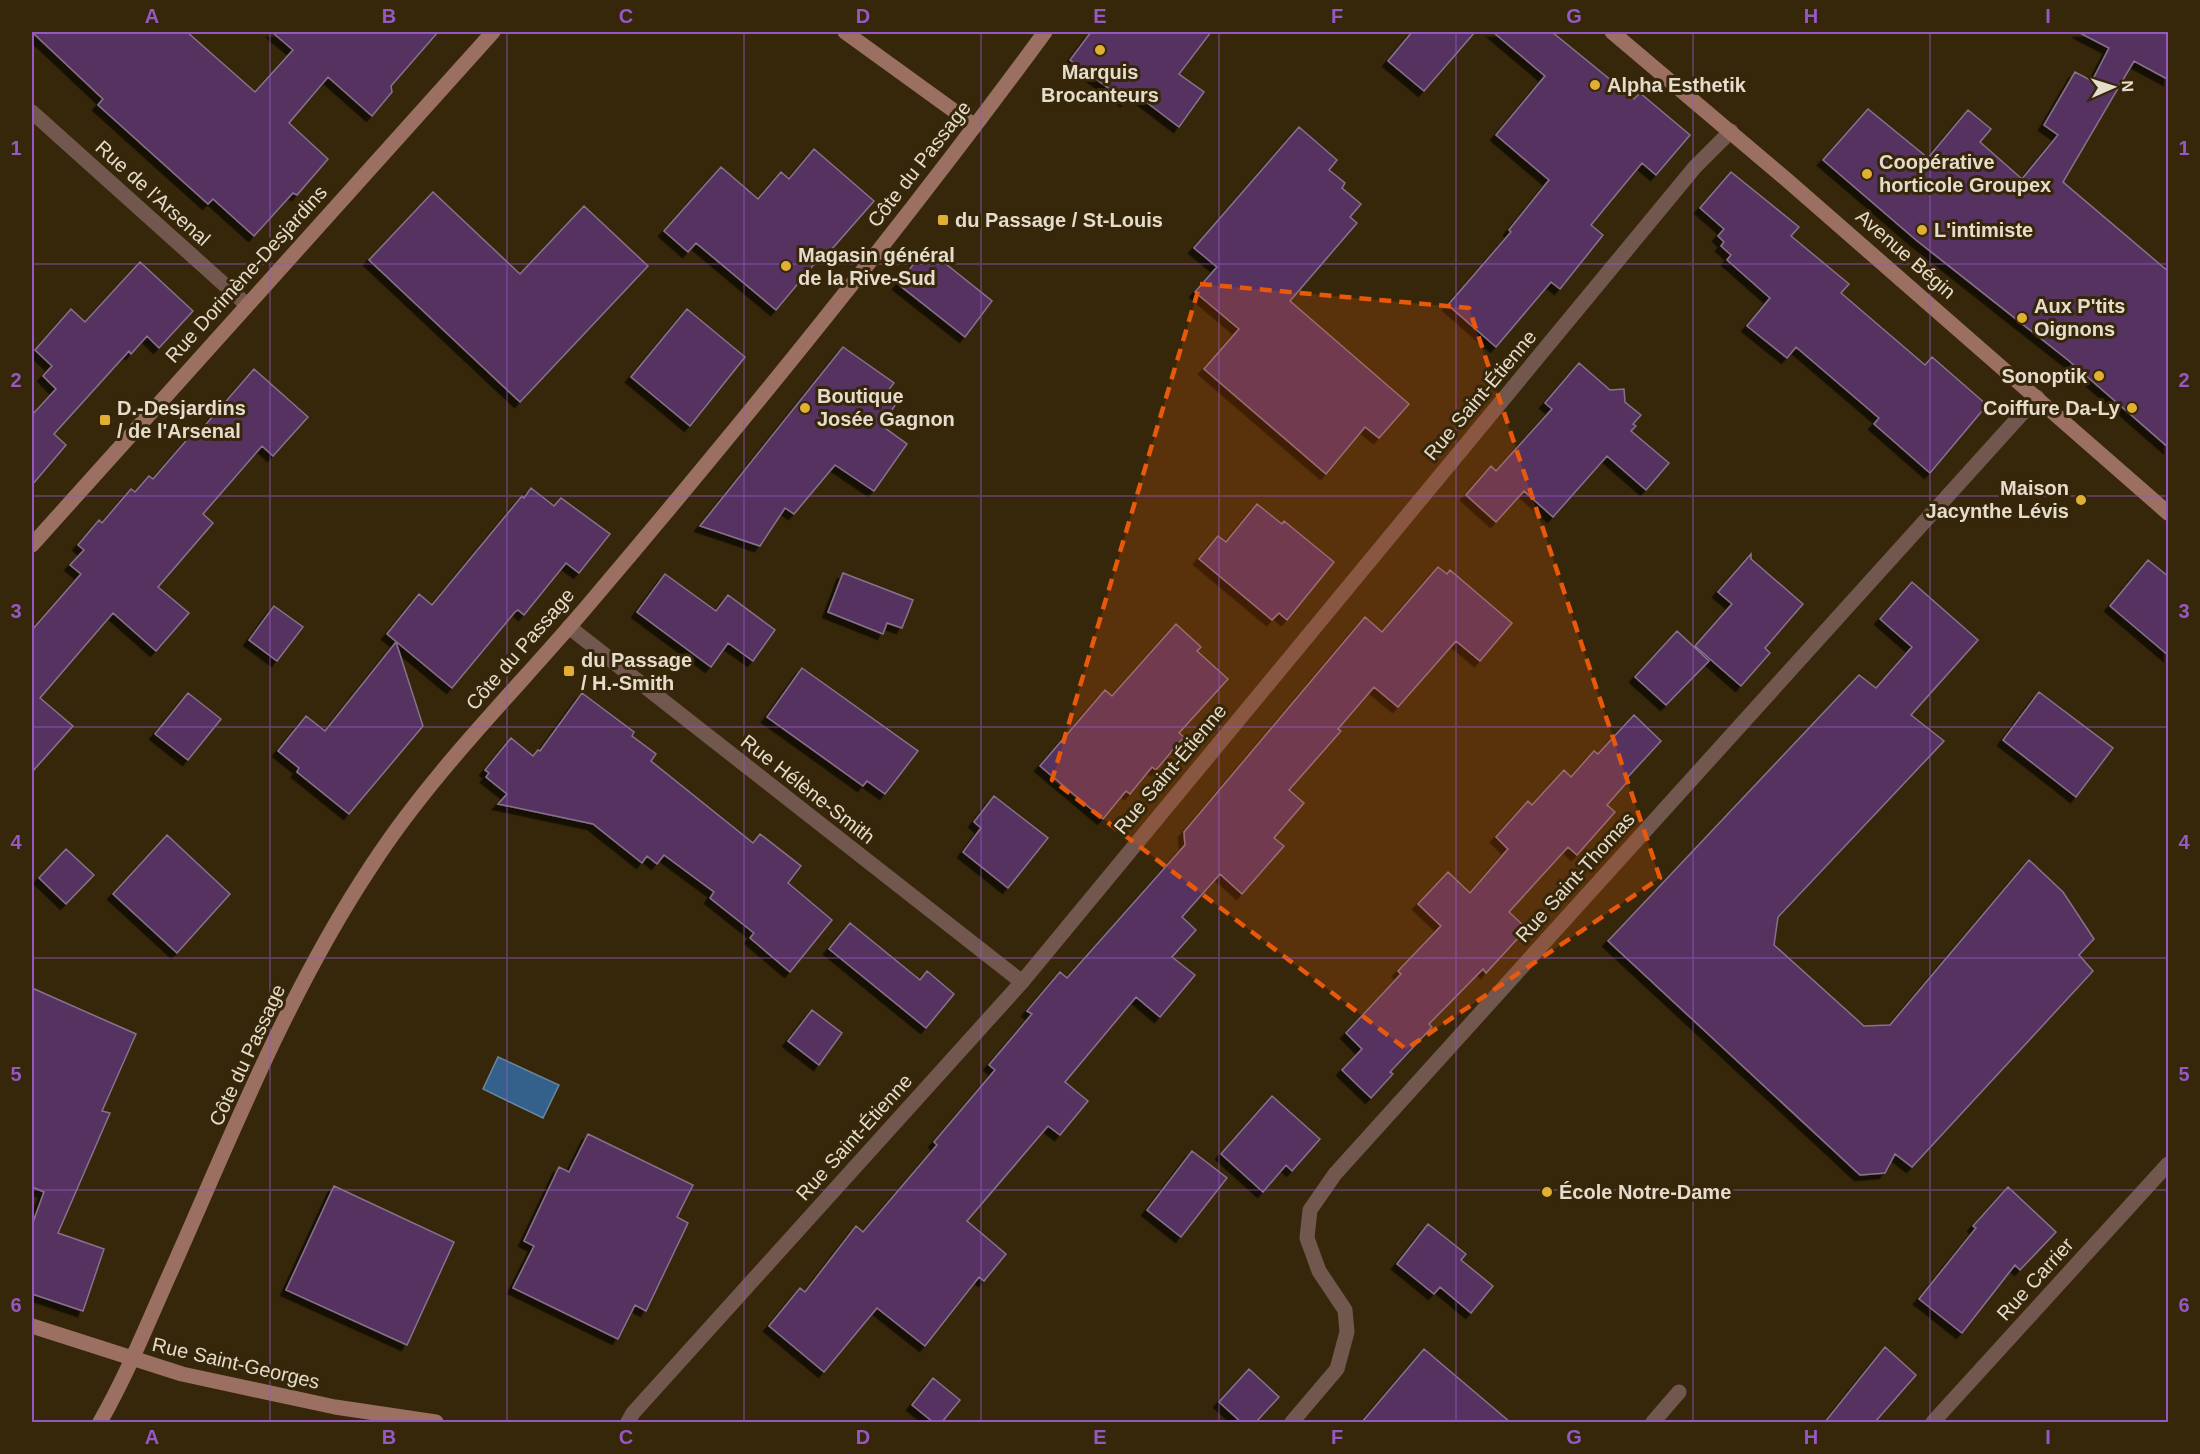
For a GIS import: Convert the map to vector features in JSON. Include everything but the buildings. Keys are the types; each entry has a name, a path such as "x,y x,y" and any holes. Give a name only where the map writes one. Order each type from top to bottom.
{"main road":[{"name":"Rue Dorimène-Desjardins","path":"32,545 246,304 493,32"},
{"path":"845,32 975,126"},
{"name":"Côte du Passage","path":"100,1422 131,1360 264,1063 322,949 375,859 462,747 569,627 743,418 932,185 1045,32"},
{"name":"Avenue Bégin","path":"1612,32 1731,131 2169,513"},
{"name":"Rue Saint-Georges","path":"32,1326 131,1360 261,1392 436,1422"}],"street":[{"name":"Rue de l'Arsenal","path":"32,112 246,304"},
{"name":"Rue Saint-Étienne","path":"628,1422 633,1413 1022,982 1695,167 1731,131"},
{"name":"Rue Saint-Thomas","path":"1292,1422 1337,1369 1347,1332 1345,1311 1319,1271 1307,1238 1310,1210 1335,1174 2037,397"},
{"name":"Rue Hélène-Smith","path":"569,627 1022,982"},
{"name":"Rue Carrier","path":"1933,1422 2169,1164"},
{"path":"1653,1422 1679,1392"}],"highlighted area":[{"path":"1200,284 1469,308 1660,878 1406,1049 1052,780"}],"water":[{"path":"498,1057 559,1085 543,1118 483,1089"}],"place":[{"name":"Marquis Brocanteurs","path":"1100,50"},
{"name":"Alpha Esthetik","path":"1595,85"},
{"name":"Coopérative horticole Groupex","path":"1867,174"},
{"name":"du Passage / St-Louis","path":"943,220"},
{"name":"L'intimiste","path":"1922,230"},
{"name":"Magasin général de la Rive-Sud","path":"786,266"},
{"name":"Aux P'tits Oignons","path":"2022,318"},
{"name":"Sonoptik","path":"2099,376"},
{"name":"Boutique Josée Gagnon","path":"805,408"},
{"name":"Coiffure Da-Ly","path":"2132,408"},
{"name":"D.-Desjardins / de l'Arsenal","path":"105,420"},
{"name":"Maison Jacynthe Lévis","path":"2081,500"},
{"name":"du Passage / H.-Smith","path":"569,671"},
{"name":"École Notre-Dame","path":"1547,1192"}]}
